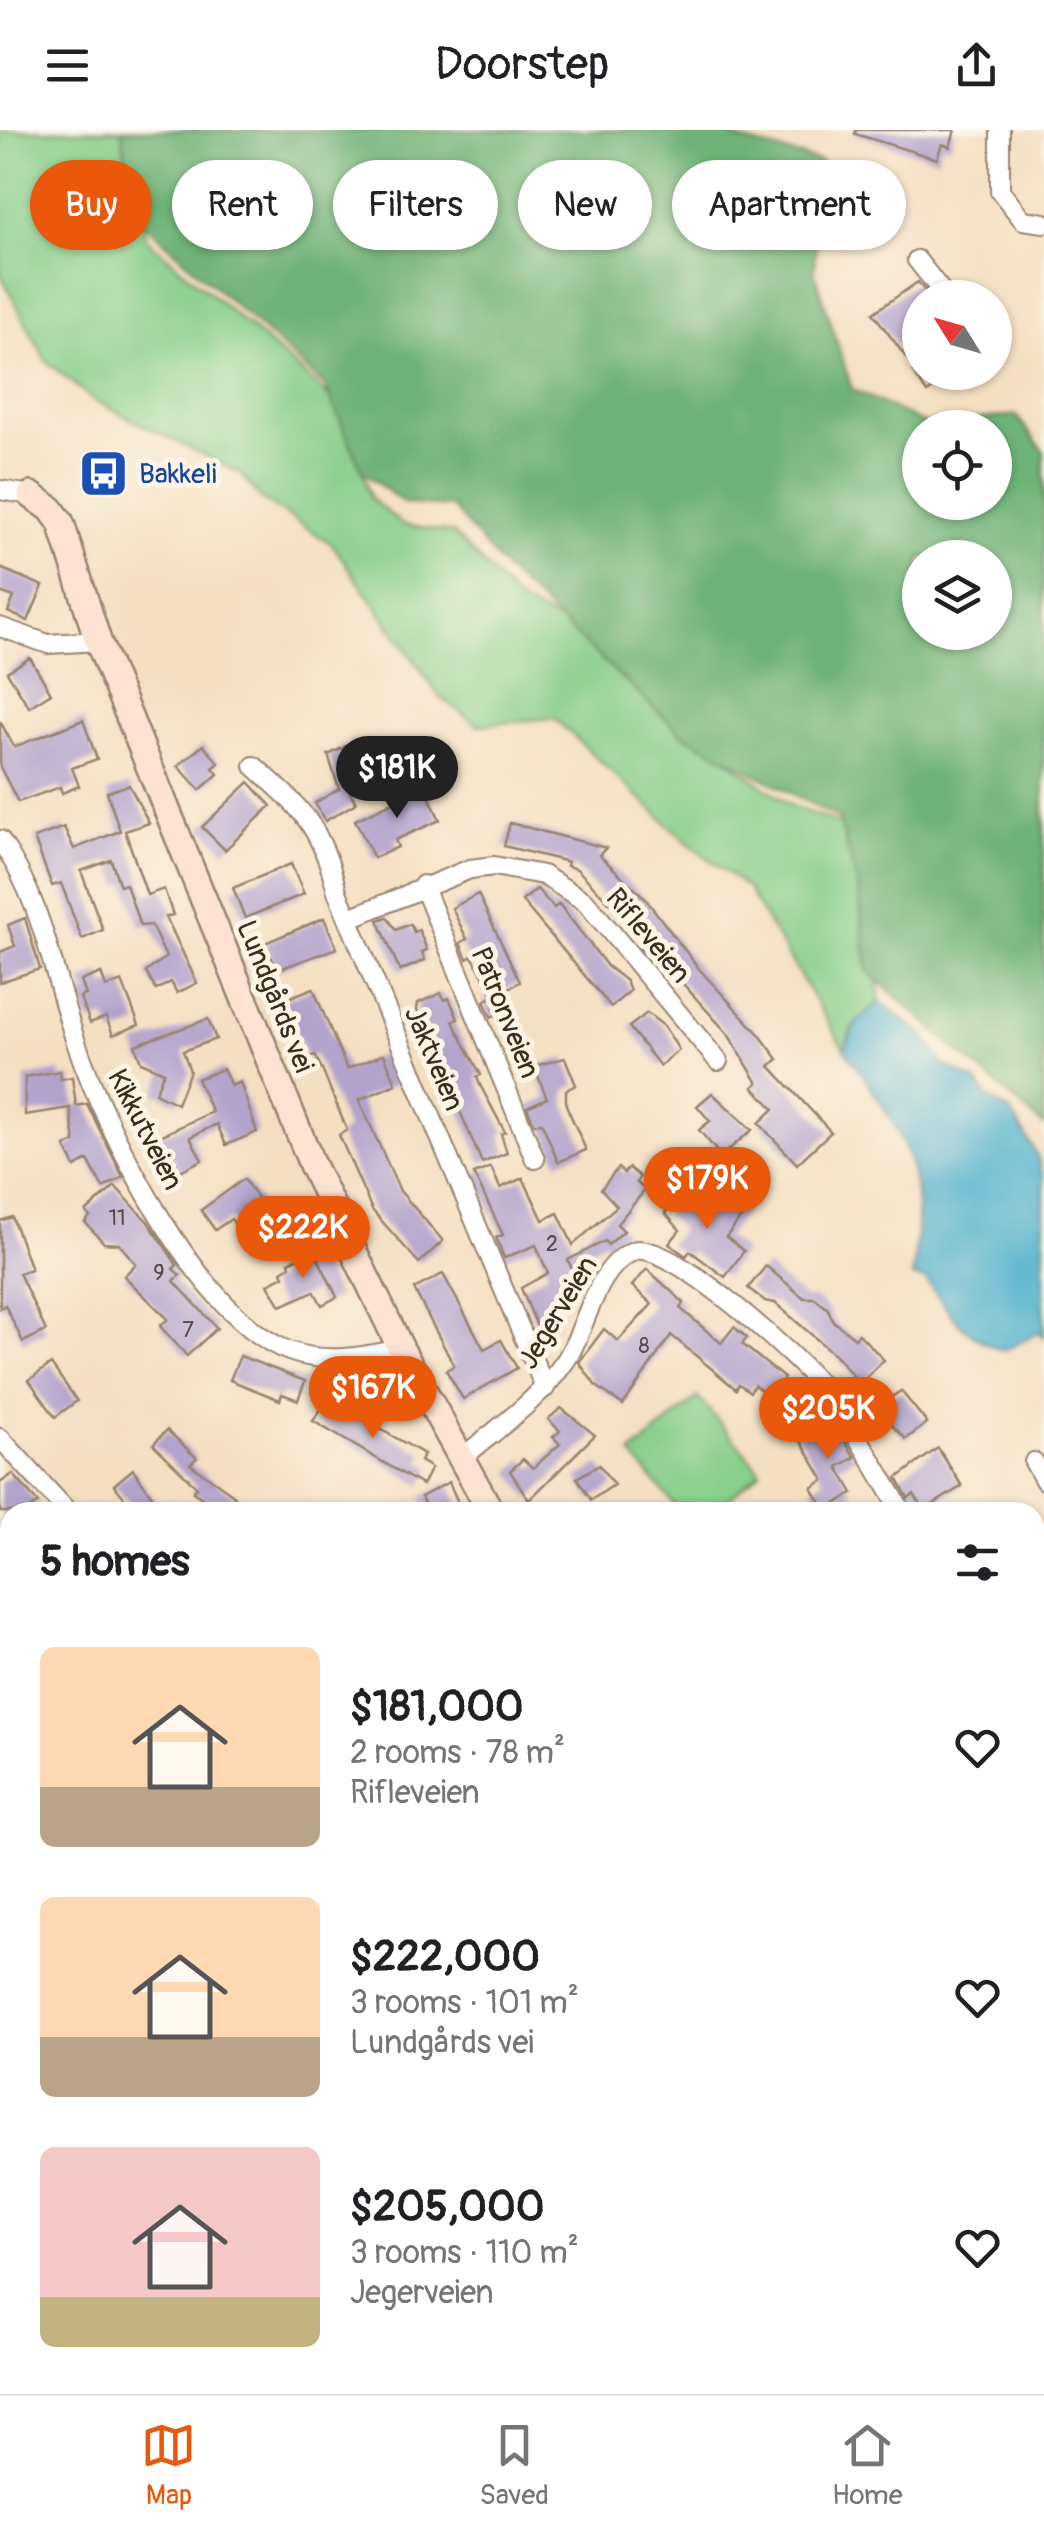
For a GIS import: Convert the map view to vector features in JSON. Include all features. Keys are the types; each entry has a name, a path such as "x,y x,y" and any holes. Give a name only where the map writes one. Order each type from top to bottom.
{"street":[{"path":"1000,130 1000,191 1023,220 1044,223"},
{"path":"918,260 933,280"},
{"path":"0,490 31,496"},
{"name":"Lundgårds vei","path":"31,496 51,508 61,523 98,640 313,1167 401,1349 485,1502"},
{"path":"0,626 48,644 98,640"},
{"name":"Jaktveien","path":"254,766 299,806 318,831 350,918 545,1388"},
{"name":"Kikkutveien","path":"0,840 31,894 76,1043 114,1135 164,1224 200,1272 252,1327 292,1352 345,1359 401,1349"},
{"name":"Rifleveien","path":"350,918 423,885 494,866 522,868 562,884 586,902 718,1061"},
{"name":"Patronveien","path":"423,885 535,1160"},
{"name":"Jegerveien","path":"461,1459 545,1388 575,1344 606,1278 632,1252 654,1251 737,1310 810,1373 864,1447 896,1502"},
{"path":"0,1438 59,1502"},
{"path":"1034,1462 1044,1480"}],"green space":[{"path":"0,130 122,130 129,160 30,160 30,250 152,250 152,243 343,408 371,499 403,525 453,533 519,602 609,645 689,732 790,805 852,829 869,850 880,1002 851,1029 845,1050 747,888 687,842 554,718 478,725 440,697 332,544 260,498 241,474 93,400 46,361 0,273"},
{"path":"121,130 727,130 737,139 815,160 672,160 672,250 816,250 814,271 852,389 902,413 902,520 1012,520 1012,415 1016,415 1044,452 1044,1126 868,972 858,886 839,819 682,734 506,571 452,507 405,504 363,472 325,386 174,250 313,250 313,160 172,160 172,248 152,230 152,160 126,160"},
{"path":"698,1397 761,1471 725,1502 672,1502 631,1454"}],"water":[{"path":"880,1002 924,1035 943,1064 977,1082 987,1097 1012,1113 1037,1155 1044,1178 1044,1338 1039,1332 1004,1351 990,1346 959,1323 926,1280 912,1277 917,1208 907,1154 883,1106 845,1050 857,1022"}],"building":[{"path":"856,130 955,130 950,147 942,144 937,159 855,134"},
{"path":"902,293 902,352 873,313"},
{"path":"0,568 43,586 28,621 8,612 14,597 0,592"},
{"path":"30,658 51,693 29,707 7,672"},
{"path":"83,720 97,759 72,768 79,786 62,793 60,787 18,802 0,767 0,721 14,747"},
{"path":"357,741 369,779 348,788 356,803 325,821 315,803 339,789 328,755"},
{"path":"203,745 219,763 213,768 218,774 200,790 178,766"},
{"path":"249,782 271,806 225,850 202,827"},
{"path":"129,785 149,823 125,831 147,895 164,889 173,915 166,917 197,983 177,993 171,982 156,990 146,972 166,957 151,925 140,926 126,884 120,886 111,860 81,871 103,930 82,939 61,883 52,886 34,838 64,827 74,849 120,831 107,792"},
{"path":"425,787 440,820 395,840 398,847 374,858 355,820"},
{"path":"510,823 606,848 599,855 644,897 700,970 759,1034 778,1059 770,1066 831,1132 797,1164 759,1123 774,1109 753,1087 758,1083 728,1034 657,955 650,960 638,946 645,940 577,869 567,866 568,862 504,846"},
{"path":"291,864 304,894 245,918 233,888"},
{"path":"537,889 554,908 559,904 607,966 626,981 630,991 611,1007 522,901"},
{"path":"478,894 520,982 499,993 507,1008 491,1017 484,1001 494,996 472,956 467,959 460,943 467,939 452,908"},
{"path":"387,917 396,930 410,924 414,932 419,930 427,950 422,952 425,960 400,971 378,920"},
{"path":"25,918 40,969 0,982 0,952 15,946 8,925"},
{"path":"324,918 337,948 277,970 265,943"},
{"path":"101,973 106,987 122,981 139,1025 113,1035 106,1017 90,1023 80,997 86,995 81,981"},
{"path":"313,988 347,1069 384,1054 396,1084 359,1100 400,1191 443,1241 419,1263 372,1210 339,1135 347,1130 321,1067 315,1055 307,1058 283,1000"},
{"path":"441,993 445,1000 449,998 458,1019 453,1021 505,1132 501,1134 507,1153 482,1163 417,1010 418,1003"},
{"path":"647,1013 664,1026 679,1050 660,1066 629,1027"},
{"path":"208,1019 216,1039 183,1051 190,1071 177,1104 155,1093 164,1072 141,1062 135,1045"},
{"path":"565,1058 576,1085 566,1090 566,1105 586,1150 558,1162 542,1123 534,1124 527,1107 547,1098 534,1066"},
{"path":"223,1069 231,1086 240,1082 257,1132 226,1145 217,1124 190,1137 202,1160 180,1171 173,1157 158,1164 147,1142 212,1112 197,1079"},
{"path":"60,1071 61,1079 72,1077 76,1106 87,1104 123,1177 103,1188 88,1160 75,1167 65,1147 75,1142 70,1108 25,1115 25,1077"},
{"path":"712,1093 752,1130 721,1156 699,1130 710,1121 697,1106"},
{"path":"491,1167 500,1188 523,1178 543,1220 558,1213 573,1245 617,1206 601,1189 618,1168 624,1173 629,1168 640,1177 636,1182 645,1190 617,1224 624,1231 608,1245 605,1241 568,1260 580,1288 549,1305 557,1324 539,1331 521,1288 548,1273 536,1245 504,1258 496,1237 503,1235 474,1174"},
{"path":"244,1179 275,1223 248,1242 231,1219 215,1230 201,1210"},
{"path":"115,1186 149,1223 177,1265 173,1269 180,1275 174,1281 217,1328 187,1356 160,1326 168,1319 124,1276 136,1264 119,1244 104,1243 85,1222 90,1217 86,1212"},
{"path":"722,1194 746,1211 726,1237 744,1251 725,1277 690,1251 686,1256 669,1244 680,1230 665,1213 679,1195 707,1214"},
{"path":"12,1217 31,1269 19,1273 46,1331 23,1342 5,1305 0,1308 0,1221"},
{"path":"314,1250 337,1297 322,1305 314,1291 281,1306 268,1284 284,1276 282,1271 290,1266 289,1262"},
{"path":"766,1266 804,1298 815,1298 828,1309 833,1321 855,1338 859,1334 884,1360 860,1384 836,1356 775,1303 765,1301 748,1288"},
{"path":"647,1269 684,1303 680,1308 721,1343 734,1327 747,1338 742,1344 784,1378 770,1397 754,1385 750,1392 739,1384 736,1389 671,1335 623,1405 595,1385 579,1362 604,1329 618,1341 652,1304 632,1286"},
{"path":"443,1274 484,1349 501,1340 517,1368 463,1399 446,1370 454,1366 414,1289"},
{"path":"240,1356 305,1381 298,1400 282,1394 280,1400 230,1380"},
{"path":"51,1364 77,1401 55,1417 29,1380"},
{"path":"856,1383 875,1407 901,1391 927,1423 906,1439 889,1422 870,1434 843,1394"},
{"path":"327,1399 424,1454 420,1461 431,1468 422,1485 313,1421"},
{"path":"561,1408 595,1435 529,1500 510,1471 523,1459 533,1468 560,1444 553,1437 560,1431 548,1419"},
{"path":"831,1420 855,1457 838,1467 853,1493 838,1502 820,1502 812,1488 824,1480 798,1436"},
{"path":"167,1430 197,1458 190,1464 235,1496 230,1502 208,1502 193,1492 197,1487 153,1444"},
{"path":"938,1448 962,1486 937,1502 919,1502 914,1494 908,1498 897,1478"},
{"path":"599,1465 614,1485 591,1500 577,1478"},
{"path":"133,1469 156,1502 128,1502 114,1485"},
{"path":"13,1474 37,1502 0,1502 0,1483"},
{"path":"449,1482 458,1502 424,1502 421,1497"}],"place":[{"name":"Bakkeli","path":"104,473"}]}
